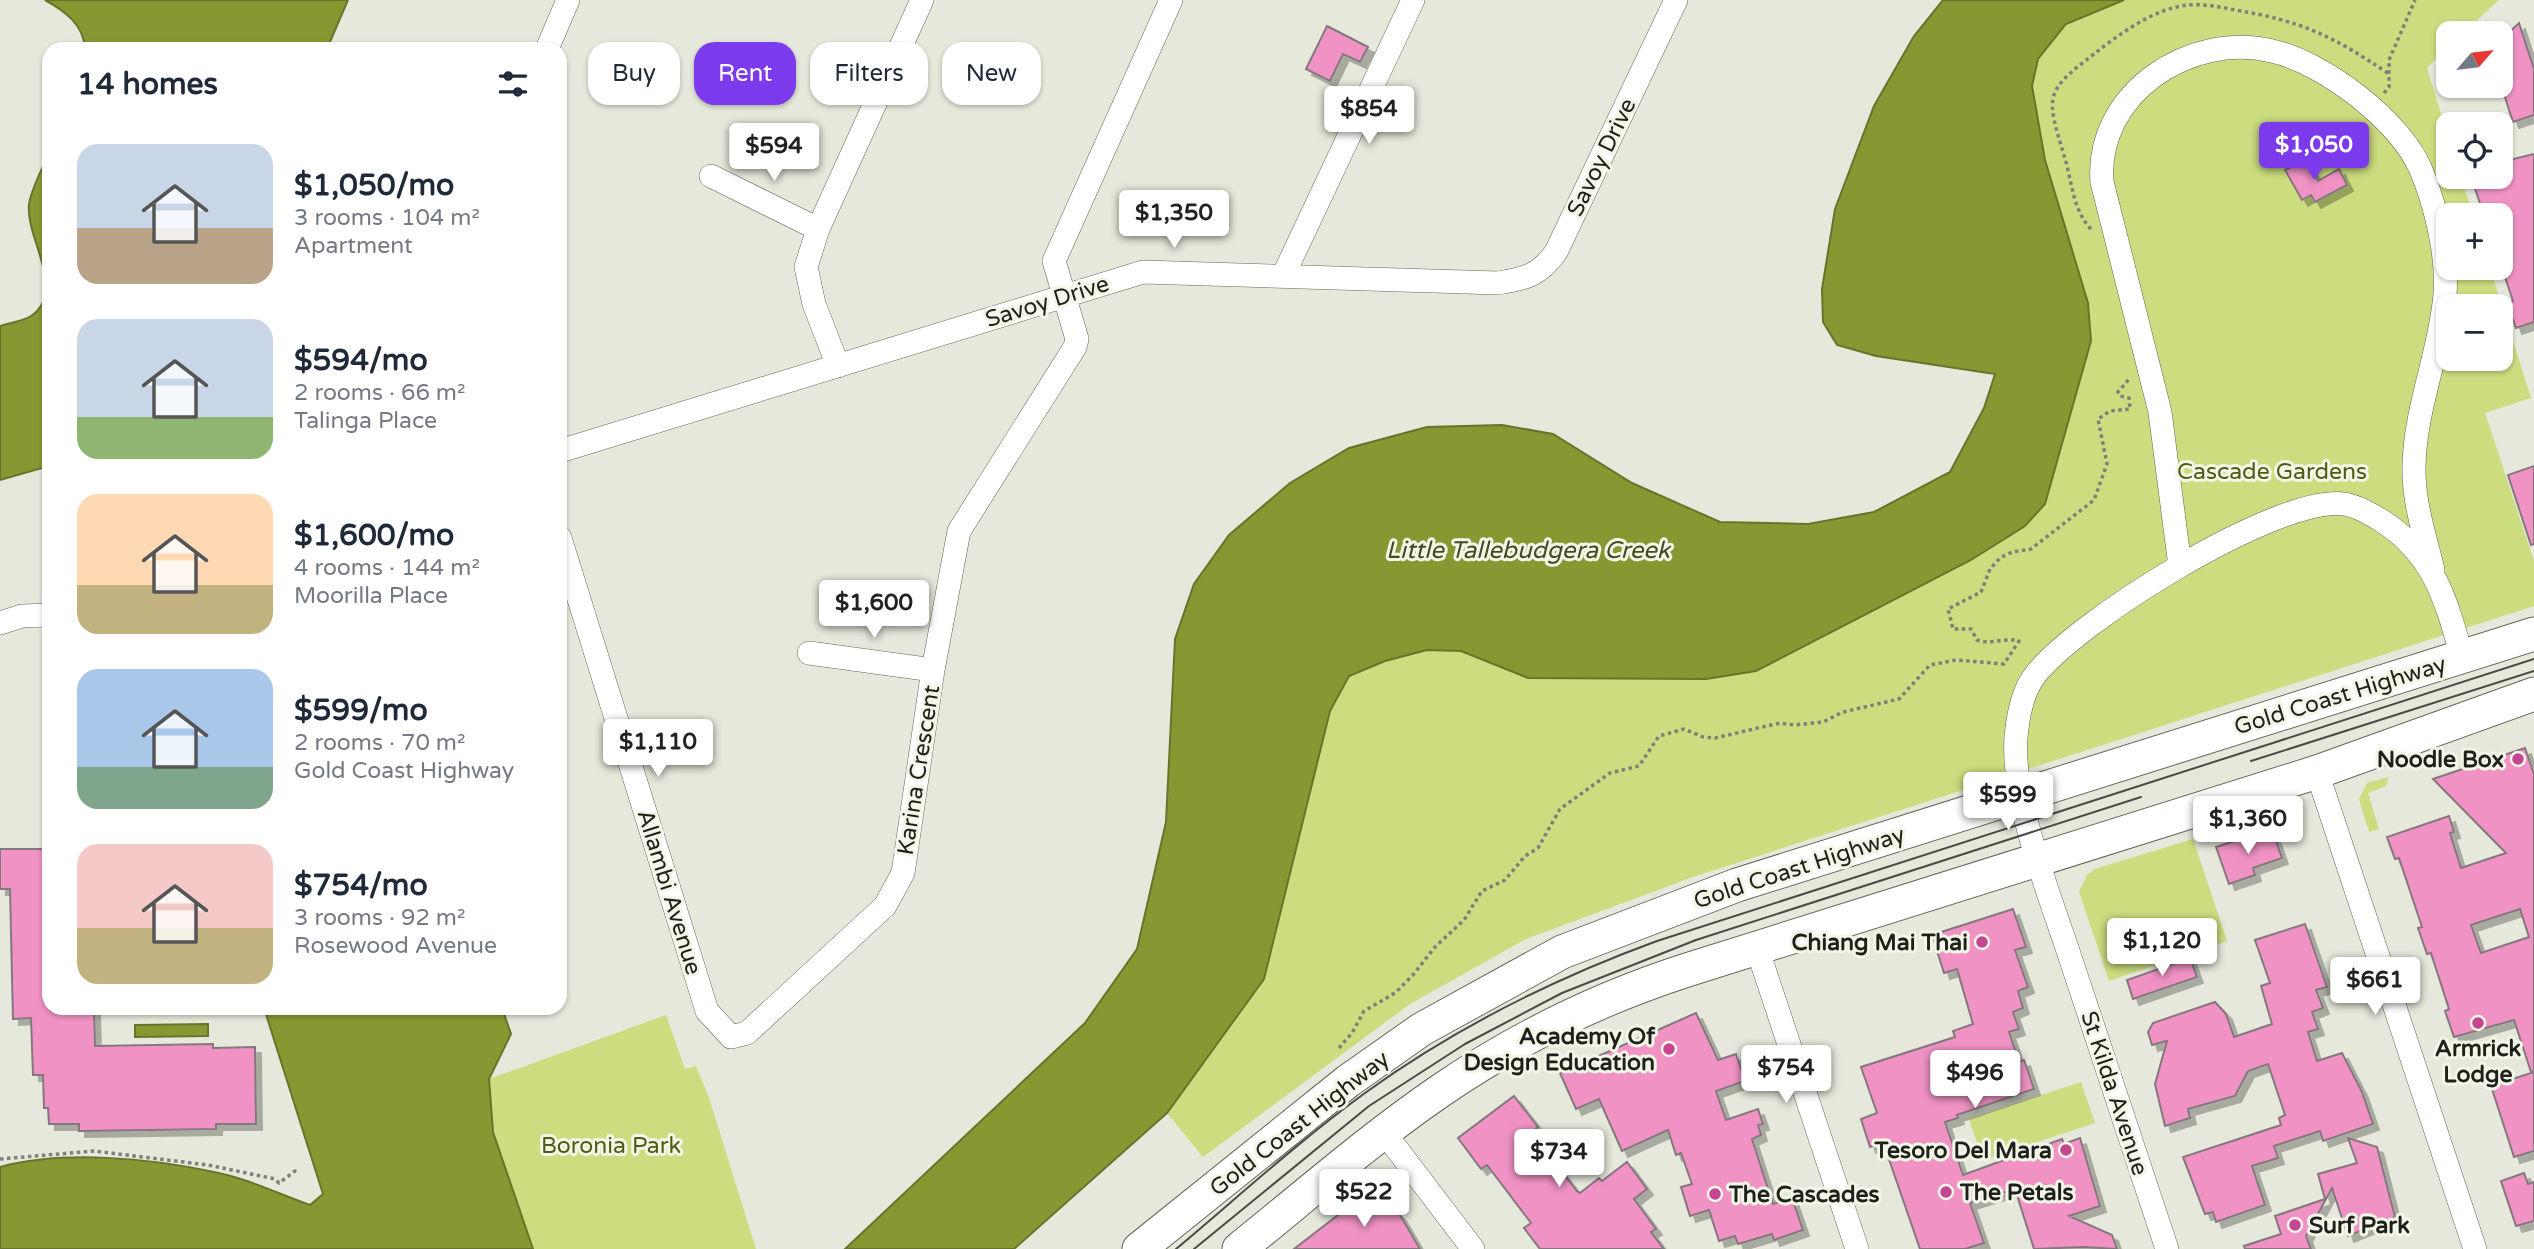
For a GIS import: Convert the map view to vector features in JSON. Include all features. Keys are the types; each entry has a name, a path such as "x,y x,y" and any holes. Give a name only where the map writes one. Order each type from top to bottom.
{"highway":[{"name":"Gold Coast Highway","path":"1139,1249 1348,1081 1422,1029 1562,952 1737,886 2021,794 2534,635"},
{"path":"1240,1249 1384,1132 1472,1070 1548,1027 1628,991 2038,857 2318,772 2534,694"}],"street":[{"path":"550,42 568,0"},
{"path":"838,366 814,304 806,267 818,229 922,0"},
{"name":"Karina Crescent","path":"731,1037 747,1033 885,906 903,873 933,670 959,531 1075,347 1077,339 1054,261 1171,0"},
{"path":"1284,274 1413,0"},
{"name":"Savoy Drive","path":"567,449 1143,272 1284,274 1498,283 1528,278 1545,268 1556,251 1676,0"},
{"path":"2180,566 2160,412 2101,169 2107,134 2127,100 2150,78 2171,65 2210,51 2249,48 2270,50 2295,57 2335,80 2372,109 2397,134 2421,169 2439,233 2446,284 2432,366 2418,420 2415,497 2433,570 2462,657"},
{"path":"711,176 818,229"},
{"path":"2375,517 2397,511 2415,497"},
{"name":"St Kilda Avenue","path":"2167,1249 2038,857 2021,794 2016,731 2032,680 2049,661 2095,621 2180,566 2299,509 2344,504 2375,517 2414,545 2433,570"},
{"name":"Allambi Avenue","path":"567,561 707,1011 731,1037"},
{"path":"0,623 22,616 42,615"},
{"path":"809,653 933,670"},
{"path":"2318,772 2475,1249"},
{"path":"1757,948 1857,1249"},
{"path":"1384,1132 1473,1249"}],"path":[{"path":"2372,109 2389,87 2389,60 2415,0"},
{"path":"1339,1048 1352,1033 1364,1011 1395,993 1413,975 1435,947 1464,920 1482,891 1505,880 1525,856 1538,848 1559,809 1610,774 1639,765 1659,736 1684,729 1703,737 1715,738 1780,723 1794,726 1823,722 1843,712 1899,699 1930,665 1956,660 2004,664 2019,643 2017,639 1990,643 1977,640 1971,629 1953,629 1948,609 1981,592 1990,569 2000,558 2011,552 2031,549 2094,500 2108,464 2098,419 2110,411 2130,409 2129,398 2120,396 2118,392 2134,373 2149,364"},
{"path":"0,1158 94,1151 208,1165 275,1179 279,1183 295,1171 297,1174"}],"green space":[{"name":"Cascade Gardens","path":"2124,0 2499,0 2476,21 2436,21 2436,59 2427,68 2440,112 2436,112 2436,189 2465,189 2469,203 2436,203 2436,280 2494,280 2498,294 2436,294 2436,371 2513,371 2513,341 2531,398 2485,413 2534,561 2534,606 1693,877 1526,939 1410,1004 1203,1157 1167,1113 1264,979 1330,711 1349,676 1385,661 1427,650 1461,651 1528,678 1756,671 1971,560 2025,526 2045,160 2032,86 2038,59 2066,24"},
{"path":"2389,777 2386,786 2368,793 2379,829 2369,832 2359,799 2367,783"},
{"path":"2193,839 2227,941 2109,981 2079,892 2087,875 2095,869"},
{"name":"Boronia Park","path":"666,1015 685,1069 696,1066 709,1098 756,1249 533,1249 493,1132 489,1079"},
{"path":"2081,1082 2095,1123 1983,1160 1969,1119"}],"water":[{"path":"45,0 348,0 330,42 84,42 77,26 60,9"},
{"name":"Little Tallebudgera Creek","path":"1943,0 2124,0 2066,24 2038,59 2032,86 2045,160 2088,303 2091,341 2045,504 2025,526 1971,560 1756,671 1706,679 1528,678 1461,651 1427,650 1385,661 1349,676 1330,711 1264,979 1167,1113 1014,1249 845,1249 1085,1023 1137,949 1166,822 1175,639 1194,584 1229,535 1290,483 1349,448 1427,427 1502,425 1553,434 1632,483 1720,522 1808,524 1874,512 1950,472 1984,408 1995,374 1876,356 1837,345 1823,322 1822,289 1835,209 1874,106 1914,36"},
{"path":"42,170 42,263 29,218 29,204"},
{"path":"42,303 42,468 0,480 0,326 31,316"},
{"path":"266,1015 504,1015 511,1034 489,1079 493,1132 533,1249 0,1249 0,1167 25,1162 79,1157 135,1160 226,1175 310,1205 323,1194"},
{"path":"208,1024 208,1036 135,1037 135,1025"}],"building":[{"path":"2519,23 2534,69 2534,115 2513,122 2513,112 2510,112 2505,98 2513,98 2513,29"},
{"path":"1327,26 1368,47 1360,62 1343,54 1330,81 1306,69"},
{"path":"2534,154 2534,322 2516,328 2513,320 2513,294 2506,280 2513,280 2513,203 2480,203 2475,189 2513,189 2513,159"},
{"path":"2306,159 2318,181 2339,169 2347,185 2315,202 2311,195 2302,200 2285,170"},
{"path":"2534,466 2534,544 2531,545 2508,475"},
{"path":"2525,748 2534,774 2534,1071 2531,1072 2514,1020 2454,1037 2445,1011 2449,1009 2431,953 2427,954 2418,928 2422,927 2399,858 2395,859 2387,837 2449,816 2454,832 2450,833 2461,868 2506,853 2433,779","holes":["2520,909 2529,937 2481,953 2471,925"]},
{"path":"2273,833 2282,858 2253,868 2255,875 2229,884 2216,847 2257,834 2258,838"},
{"path":"0,849 42,849 42,1015 94,1015 95,1046 213,1044 213,1048 255,1047 256,1124 216,1124 216,1129 79,1131 79,1124 49,1124 48,1108 44,1108 43,1075 33,1075 31,1018 13,1019 10,889 0,889"},
{"path":"2013,909 2026,947 2015,950 2028,987 2018,991 2023,1008 2013,1012 2019,1029 2009,1032 2019,1062 2024,1060 2034,1089 1957,1115 1958,1118 1945,1122 1963,1175 2062,1139 2064,1144 2080,1138 2100,1206 2069,1216 2112,1235 2117,1249 2034,1249 2015,1189 1970,1203 1984,1243 1965,1249 1920,1249 1883,1142 1870,1147 1861,1119 1877,1113 1861,1067 1955,1037 1953,1031 1973,1024 1957,969 1944,973 1932,935"},
{"path":"2305,924 2327,987 2316,990 2323,1008 2312,1012 2318,1029 2308,1032 2317,1061 2342,1053 2362,1092 2373,1124 2323,1141 2320,1131 2274,1146 2278,1158 2252,1166 2265,1205 2216,1222 2213,1212 2205,1214 2183,1157 2281,1125 2279,1118 2285,1115 2268,1064 2248,1071 2235,1096 2188,1109 2190,1118 2165,1126 2155,1084 2167,1041 2152,1045 2148,1032 2153,1023 2215,1002 2226,1014 2234,1037 2272,1024 2261,986 2270,983 2255,940"},
{"path":"2190,958 2197,977 2133,999 2127,980"},
{"path":"1696,1013 1718,1060 1736,1054 1745,1081 1716,1091 1726,1120 1758,1109 1763,1124 1758,1125 1761,1135 1752,1139 1773,1204 1792,1198 1803,1230 1774,1240 1772,1234 1738,1244 1735,1236 1719,1241 1709,1210 1690,1216 1681,1187 1692,1184 1681,1153 1676,1155 1668,1130 1622,1151 1599,1099 1576,1109 1560,1073"},
{"path":"2534,1072 2534,1151 2514,1157 2491,1086"},
{"path":"1514,1096 1538,1127 1531,1132 1580,1193 1627,1162 1647,1189 1634,1199 1656,1229 1651,1232 1664,1249 1540,1249 1524,1228 1531,1223 1487,1165 1481,1169 1458,1138"},
{"path":"2348,1138 2377,1147 2395,1217 2348,1236 2332,1188 2306,1236 2311,1249 2245,1249 2244,1246 2281,1234 2275,1216 2325,1199 2318,1174 2357,1163"},
{"path":"2524,1173 2528,1184 2534,1182 2534,1221 2516,1226 2501,1181"},
{"path":"1374,1193 1400,1215 1420,1249 1294,1249 1364,1195"}],"tram line":[{"path":"1176,1249 1316,1130 1399,1069 1470,1026 1580,972 1657,941 2534,659"},
{"path":"2251,761 2534,671"},
{"path":"1194,1249 1369,1106 1465,1044 1562,993 1696,940 2141,797"}],"place":[{"name":"Noodle Box","path":"2518,759"},
{"name":"Chiang Mai Thai","path":"1982,942"},
{"name":"Armrick Lodge","path":"2478,1023"},
{"name":"Academy Of Design Education","path":"1669,1049"},
{"name":"Tesoro Del Mara","path":"2066,1150"},
{"name":"The Petals","path":"1946,1192"},
{"name":"The Cascades","path":"1715,1194"},
{"name":"Surf Park","path":"2295,1225"}]}
